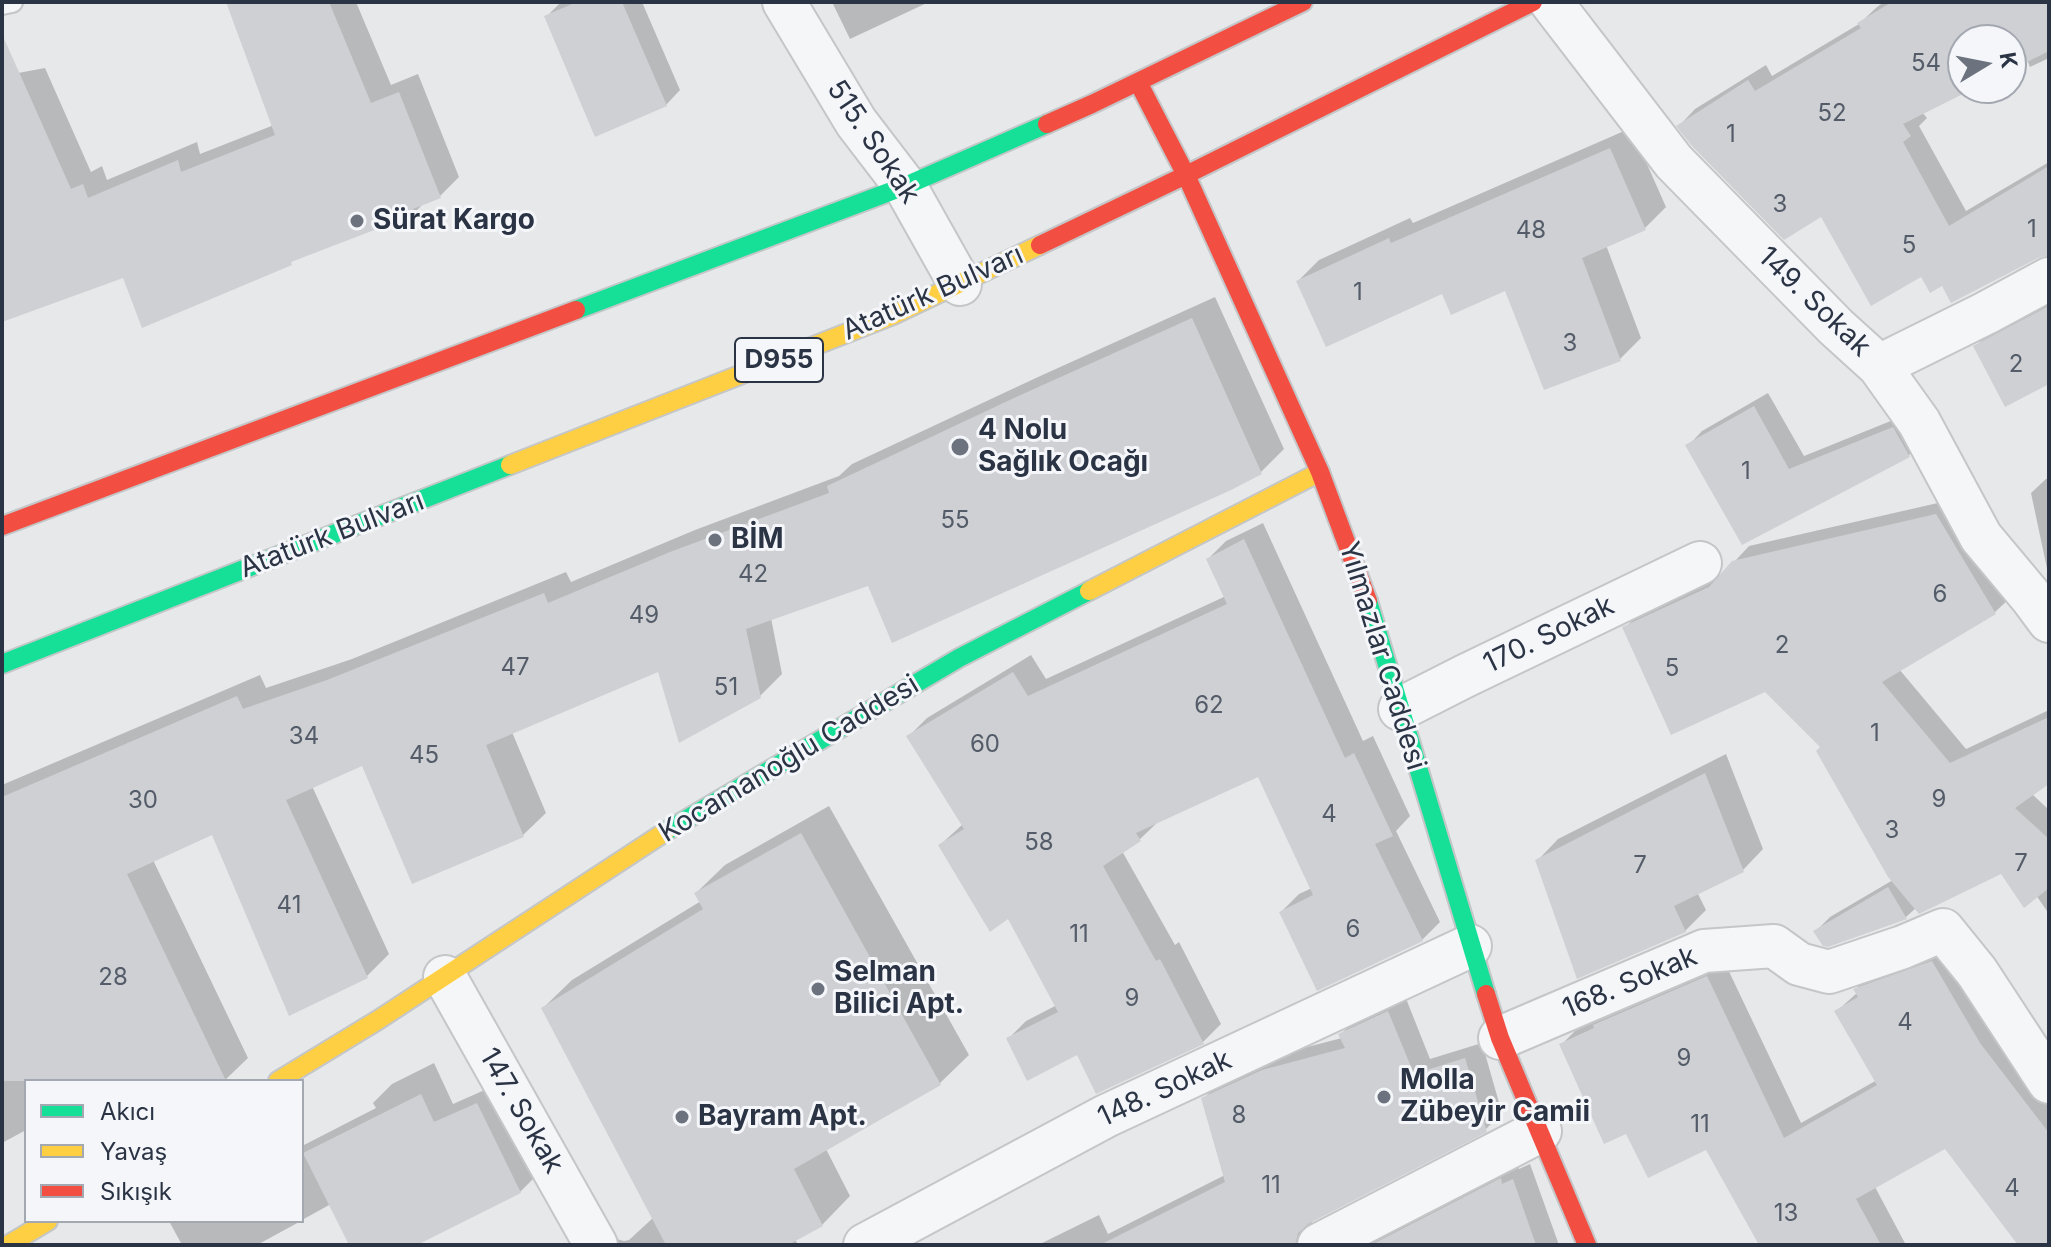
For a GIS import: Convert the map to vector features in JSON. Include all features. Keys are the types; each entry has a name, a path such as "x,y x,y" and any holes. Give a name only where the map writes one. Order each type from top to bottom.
{"main road":[{"name":"Atatürk Bulvarı","path":"2,664 893,315 1186,175 1533,2"},
{"path":"2,526 905,186 1092,104 1295,4"},
{"name":"Yılmazlar Caddesi","path":"1138,82 1186,175 1320,472 1365,592 1500,1038 1587,1245"},
{"name":"Kocamanoğlu Caddesi","path":"281,1079 445,977 644,845 959,658 1320,472"},
{"path":"8,1245 45,1223"}],"street":[{"name":"515. Sokak","path":"784,2 856,122 905,186 960,284"},
{"name":"149. Sokak","path":"1551,2 1674,162 1836,327 1879,366 1919,422 1981,537 2049,621"},
{"path":"1879,366 2049,279"},
{"name":"170. Sokak","path":"1400,709 1700,563"},
{"name":"168. Sokak","path":"1500,1038 1704,951 1774,946 1799,964 1829,972 1943,930 1977,972 2049,1082"},
{"name":"148. Sokak","path":"865,1245 1106,1116 1470,946"},
{"name":"147. Sokak","path":"445,977 596,1245"},
{"path":"1319,1245 1540,1131"}],"lane":[{"path":"2,4 12,2"}],"building":[{"path":"226,2 329,2 371,103 399,92 441,198 413,209 416,214 291,262 292,265 142,328 123,278 2,322 2,34 71,189 83,184 88,198 178,160 181,172 275,135"},
{"path":"577,2 622,2 667,106 595,137 544,16"},
{"path":"1892,2 2049,2 2049,51 2027,62 2027,24 1947,24 1947,102 1903,124 1911,136 1903,142 1949,226 2049,166 2049,255 1951,303 1942,286 1930,293 1921,277 1871,306 1821,217 1784,240 1676,126 1748,80 1755,91 1861,28 1857,23"},
{"path":"1610,148 1646,230 1582,258 1621,361 1544,390 1505,291 1451,315 1442,294 1326,347 1296,281 1389,238 1391,243"},
{"path":"2049,306 2049,384 2005,407 1973,346"},
{"path":"1192,318 1262,474 892,643 868,586 746,629 761,698 679,743 658,672 486,745 524,837 412,884 362,766 286,800 368,978 289,1016 212,835 127,874 225,1079 2,1081 2,797 237,696 243,709 327,680 544,593 548,603 670,552 829,493 827,486"},
{"path":"1754,406 1789,469 1893,427 1910,457 1742,545 1685,445"},
{"path":"1936,514 1996,614 1882,682 1950,763 2049,717 2049,784 2015,808 2049,839 2049,888 2024,908 2001,874 1919,914 1888,877 1816,751 1820,747 1765,692 1671,735 1622,627 1709,587 1732,561"},
{"path":"1244,539 1345,758 1354,753 1393,836 1375,844 1423,941 1317,991 1279,912 1313,895 1258,777 1136,833 1141,841 1103,866 1156,961 1160,959 1204,1044 1096,1094 1077,1055 1027,1081 1006,1038 1058,1012 1008,919 990,932 938,845 964,829 906,736 1013,672 1028,696 1227,604 1206,559"},
{"path":"1705,773 1744,872 1674,906 1686,932 1577,979 1535,860"},
{"path":"801,833 941,1085 794,1169 823,1226 788,1245 666,1245 541,1008 703,909 694,893"},
{"path":"1888,887 1907,919 1828,947 1823,946 1813,931"},
{"path":"1932,961 1980,1043 2049,1133 2049,1245 2018,1245 1945,1149 1856,1199 1881,1245 1759,1245 1706,1150 1648,1178 1626,1134 1604,1144 1559,1044 1594,1028 1593,1025 1707,976 1784,1138 1877,1085 1834,1011 1858,997 1853,989"},
{"path":"1388,1011 1414,1074 1465,1058 1487,1132 1308,1224 1298,1233 1295,1245 1100,1245 1225,1182 1201,1098 1262,1070 1345,1048 1338,1034"},
{"path":"421,1094 434,1122 477,1103 521,1193 417,1245 349,1245 304,1152"},
{"path":"1501,1178 1502,1184 1513,1179 1536,1245 1371,1245"}],"traffic: fast":[{"path":"576,310 905,186 1047,124"},
{"path":"2,664 510,465"},
{"path":"665,832 959,658 1089,591"},
{"path":"1368,601 1486,994"}],"traffic: slow":[{"path":"510,465 893,315 1040,245"},
{"path":"1089,591 1320,472"},
{"path":"281,1079 378,1020 665,832"},
{"path":"8,1245 45,1223"}],"traffic: jam":[{"path":"1047,124 1303,2"},
{"path":"1040,245 1533,2"},
{"path":"1138,82 1186,175 1320,472 1368,601"},
{"path":"2,526 576,310"},
{"path":"1486,994 1500,1038 1587,1245"}],"place":[{"name":"Sürat Kargo","path":"357,221"},
{"name":"4 Nolu Sağlık Ocağı","path":"960,447"},
{"name":"BİM","path":"715,540"},
{"name":"Selman Bilici Apt.","path":"818,989"},
{"name":"Molla Zübeyir Camii","path":"1384,1097"},
{"name":"Bayram Apt.","path":"682,1117"}]}
